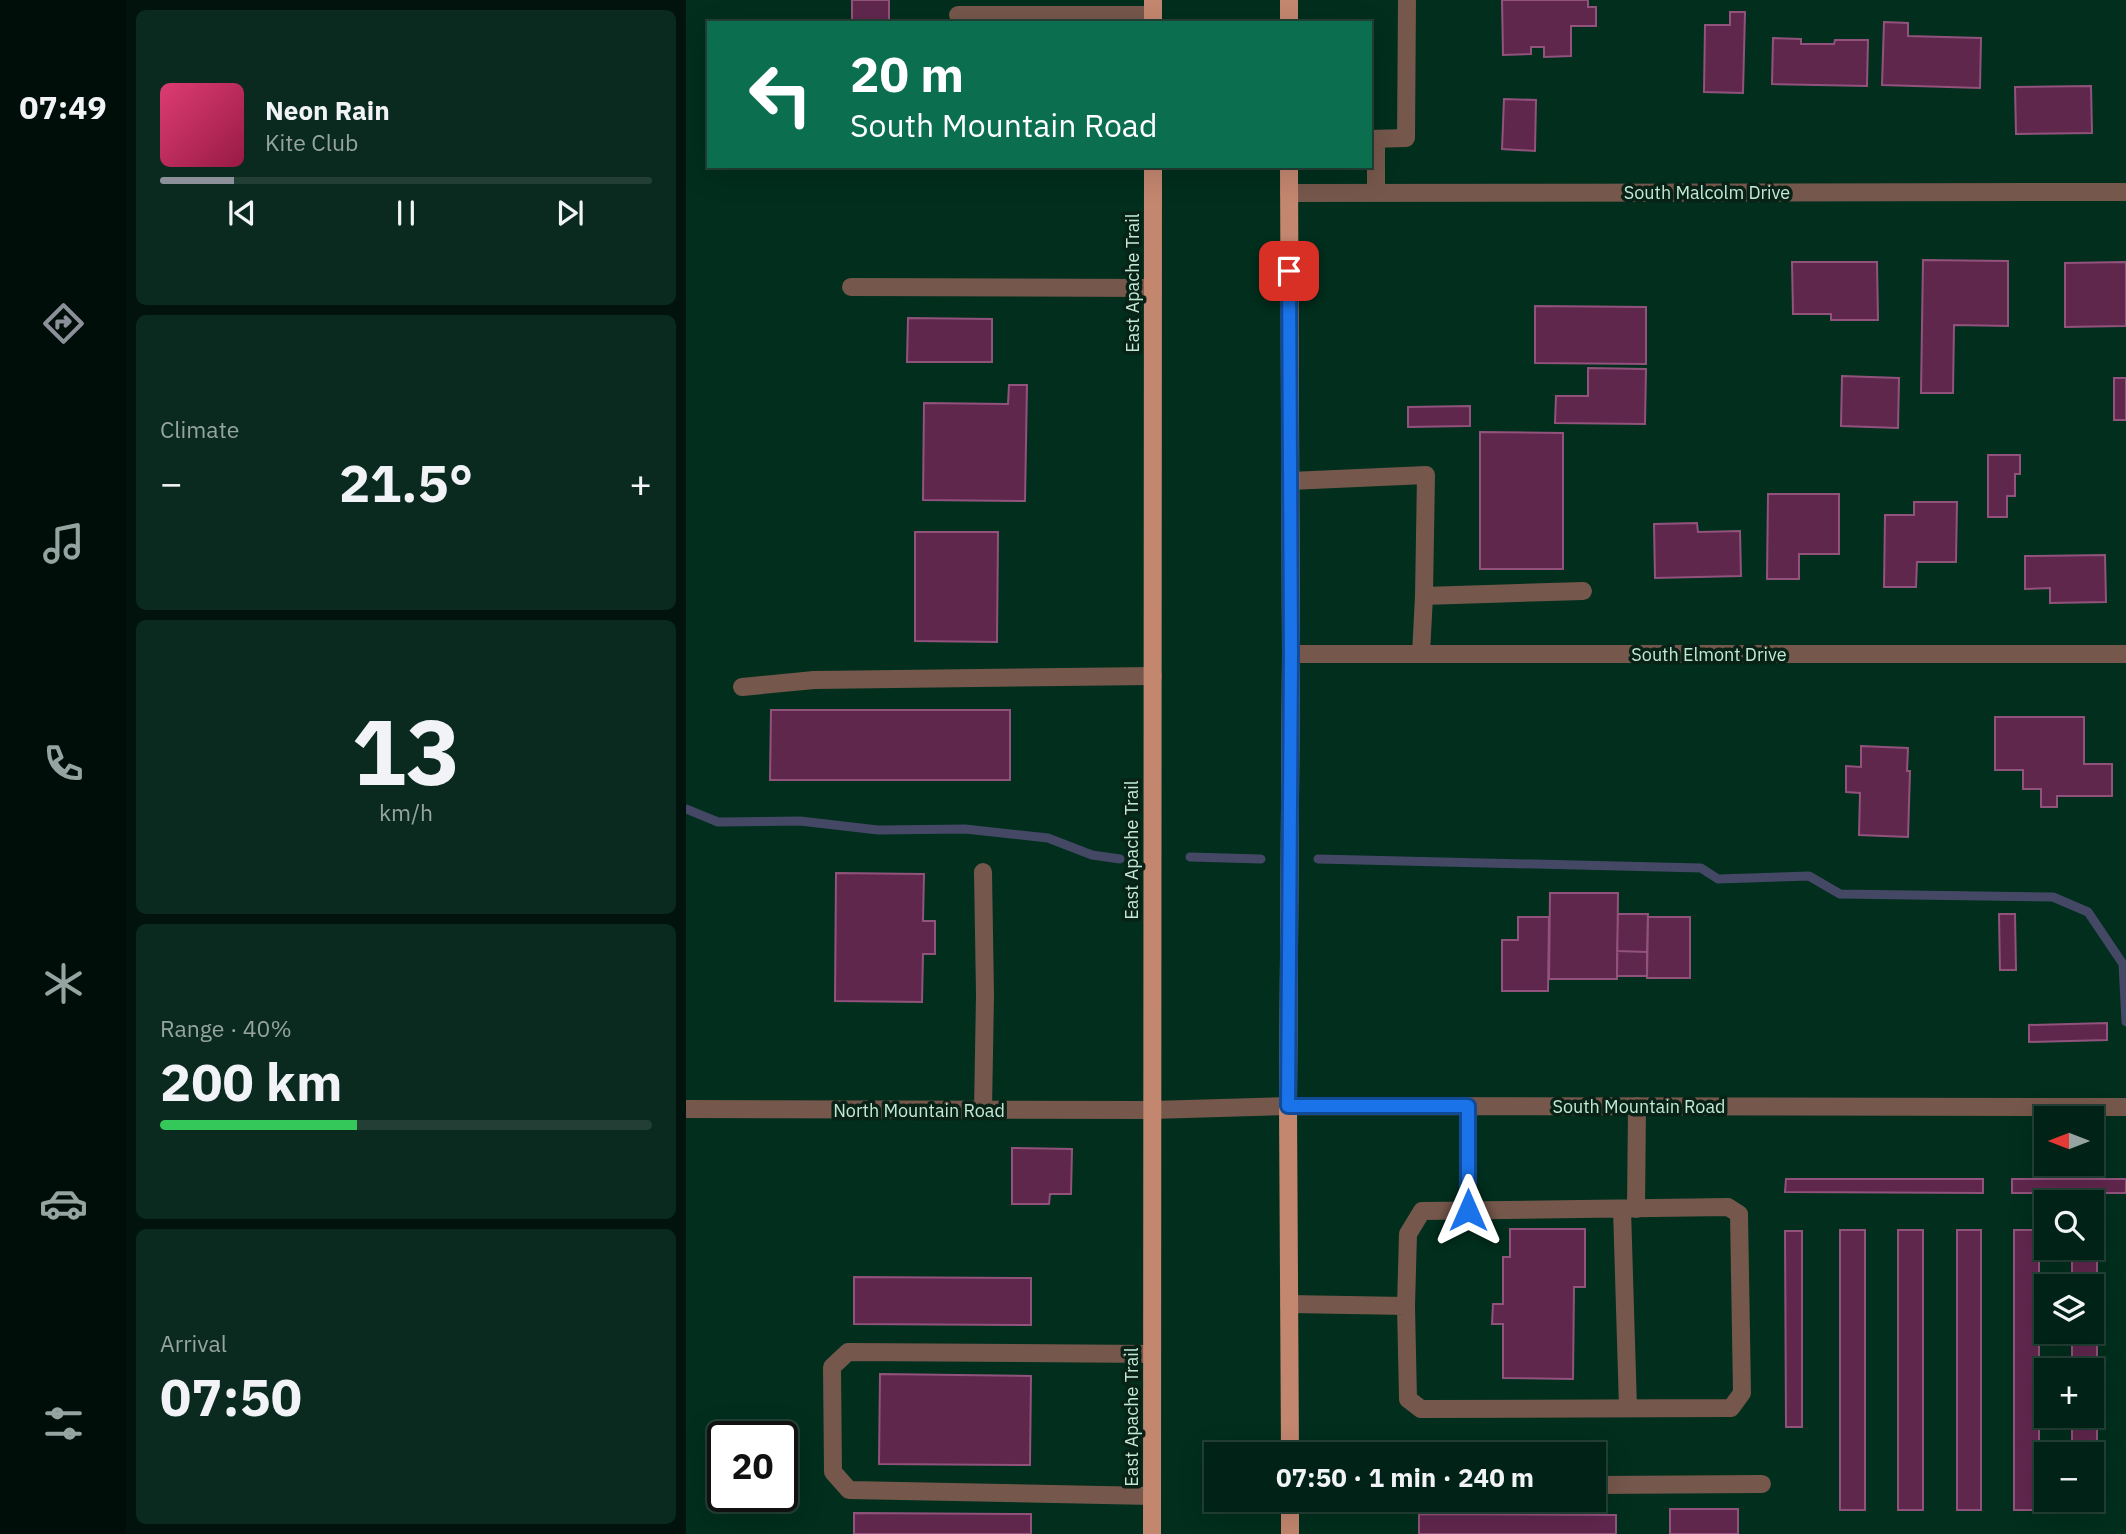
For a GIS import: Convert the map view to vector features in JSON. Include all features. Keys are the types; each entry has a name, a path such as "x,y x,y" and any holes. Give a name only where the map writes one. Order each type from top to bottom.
{"main road":[{"path":"1289,0 1289,21"},
{"name":"East Apache Trail","path":"1152,1534 1153,168"},
{"path":"1289,168 1290,1442"},
{"path":"1290,1512 1290,1534"}],"street":[{"path":"1376,192 1373,139 1406,138 1407,0"},
{"path":"958,15 1153,13"},
{"name":"South Malcolm Drive","path":"1289,193 2126,192"},
{"path":"851,287 1153,288"},
{"path":"1290,481 1426,475 1420,654"},
{"path":"1424,596 1583,591"},
{"name":"South Elmont Drive","path":"1291,654 2126,654"},
{"path":"742,687 814,680 1153,676"},
{"path":"983,872 983,1110"},
{"name":"South Mountain Road","path":"1152,1110 1288,1106 2126,1107"},
{"path":"1468,1106 1468,1210"},
{"path":"1628,1408 1629,1209 1637,1106"},
{"name":"North Mountain Road","path":"686,1110 1152,1110"},
{"path":"1728,1207 1739,1214 1742,1393 1731,1408 1420,1409 1408,1399 1408,1234 1422,1211 1629,1209 1728,1207"},
{"path":"1289,1304 1406,1306"},
{"path":"1152,1354 848,1352 832,1367 833,1472 849,1490 1152,1496"},
{"path":"1606,1485 1762,1484"}],"building":[{"path":"852,0 889,0 889,21 852,21"},
{"path":"1502,0 1588,0 1588,7 1596,7 1596,26 1571,26 1571,56 1544,57 1544,47 1531,47 1531,54 1503,55"},
{"path":"1730,12 1745,12 1743,93 1704,92 1705,25 1730,25"},
{"path":"1884,22 1908,23 1908,36 1981,38 1980,88 1882,85"},
{"path":"1773,38 1801,39 1801,44 1868,40 1867,86 1772,84"},
{"path":"2091,86 2092,133 2016,134 2015,87"},
{"path":"1504,99 1536,100 1535,151 1502,149"},
{"path":"1923,260 2008,261 2008,326 1954,325 1953,393 1921,393"},
{"path":"1792,262 1877,262 1878,320 1831,320 1831,314 1793,314"},
{"path":"2126,262 2126,326 2065,327 2065,263"},
{"path":"1535,306 1646,307 1646,364 1535,363"},
{"path":"908,318 992,319 992,362 907,362"},
{"path":"1588,368 1646,369 1645,424 1555,423 1556,396 1588,396"},
{"path":"1842,376 1899,378 1898,428 1841,426"},
{"path":"2114,378 2126,378 2126,420 2114,420"},
{"path":"1009,385 1027,385 1025,501 923,500 924,403 1008,404"},
{"path":"1470,406 1470,426 1408,427 1408,407"},
{"path":"1480,432 1563,433 1563,569 1480,569"},
{"path":"1988,455 2020,455 2020,474 2015,474 2015,496 2007,496 2007,517 1988,517"},
{"path":"1768,494 1839,494 1839,554 1799,554 1799,579 1767,579"},
{"path":"1914,502 1957,502 1956,562 1917,562 1916,587 1884,587 1885,515 1914,515"},
{"path":"1697,523 1698,532 1740,531 1741,576 1655,578 1654,524"},
{"path":"915,532 998,532 997,642 915,641"},
{"path":"2105,555 2106,602 2050,603 2050,588 2025,589 2025,556"},
{"path":"771,710 1010,710 1010,780 770,780"},
{"path":"1995,717 2084,717 2084,764 2112,764 2112,796 2057,796 2057,807 2041,807 2041,789 2023,789 2023,770 1995,770"},
{"path":"1861,746 1908,748 1908,837 1859,835 1860,793 1846,792 1846,766 1861,767"},
{"path":"836,873 924,874 923,921 935,921 935,954 923,954 922,1002 835,1001"},
{"path":"1550,893 1618,893 1617,979 1549,979"},
{"path":"1618,914 1648,914 1647,952 1617,951"},
{"path":"1999,914 2015,914 2016,970 2000,970"},
{"path":"1518,917 1549,917 1548,991 1502,991 1502,940 1518,940"},
{"path":"1648,917 1690,917 1690,978 1647,978"},
{"path":"1617,951 1647,952 1647,976 1617,976"},
{"path":"2107,1023 2107,1040 2029,1042 2029,1025"},
{"path":"1012,1148 1072,1149 1071,1194 1050,1194 1049,1204 1012,1204"},
{"path":"1786,1179 1983,1179 1983,1193 1785,1192"},
{"path":"2012,1179 2126,1179 2126,1193 2104,1193 2104,1190 2034,1190 2034,1193 2012,1193"},
{"path":"1510,1229 1585,1229 1585,1287 1574,1287 1573,1379 1503,1378 1503,1324 1492,1324 1493,1304 1503,1304 1503,1257 1510,1257"},
{"path":"1840,1230 1865,1230 1865,1510 1840,1510"},
{"path":"1898,1230 1923,1230 1923,1510 1898,1510"},
{"path":"1957,1230 1981,1230 1981,1510 1957,1510"},
{"path":"2014,1230 2034,1230 2034,1260 2039,1260 2039,1274 2034,1274 2034,1344 2039,1344 2039,1358 2034,1358 2034,1428 2039,1428 2039,1442 2034,1442 2034,1510 2014,1510"},
{"path":"1785,1231 1802,1231 1802,1427 1786,1427"},
{"path":"2072,1260 2097,1260 2097,1274 2072,1274"},
{"path":"854,1277 1031,1278 1031,1325 854,1324"},
{"path":"2072,1344 2097,1344 2097,1358 2072,1358"},
{"path":"880,1374 1031,1376 1030,1465 879,1464"},
{"path":"2072,1428 2097,1428 2097,1442 2072,1442"},
{"path":"1670,1509 1738,1509 1738,1534 1670,1534"},
{"path":"854,1513 1031,1514 1031,1534 854,1534"},
{"path":"1419,1514 1616,1515 1616,1534 1419,1534"}],"waterway":[{"path":"686,809 718,822 800,821 878,830 965,829 1048,838 1092,855 1120,859"},
{"path":"1190,857 1261,859"},
{"path":"1318,859 1701,868 1718,879 1809,876 1840,894 2053,897 2088,912 2123,964 2126,1022"}],"route":[{"path":"1289,271 1291,654 1288,1106 1468,1106 1468,1210"}]}
